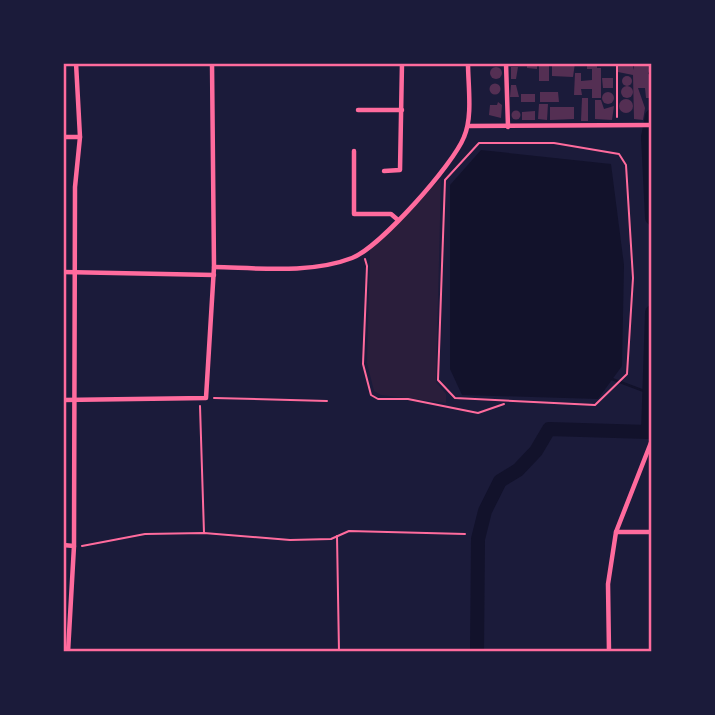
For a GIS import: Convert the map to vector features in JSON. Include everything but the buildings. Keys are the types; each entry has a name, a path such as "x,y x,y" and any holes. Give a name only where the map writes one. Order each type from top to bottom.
{"street":[{"path":"68,652 74,546 75,187 80,137 76,63"},
{"path":"63,400 203,398 214,275 212,63"},
{"path":"384,171 400,170 402,63"},
{"path":"214,267 321,265 354,257 362,251 398,220 440,174 464,138 468,126 468,63"},
{"path":"506,63 508,127"},
{"path":"358,110 401,110"},
{"path":"468,126 652,125"},
{"path":"63,137 80,137"},
{"path":"354,150 354,215 391,215 398,220"},
{"path":"63,272 214,275"},
{"path":"609,652 608,584 616,532 652,440"},
{"path":"616,532 652,532"},
{"path":"63,545 74,546"}],"path":[{"path":"617,63 617,124"},
{"path":"362,251 367,266 363,364 371,395 378,399 408,399 478,413 508,403 595,405 627,373 634,278 626,165 619,154 554,143 479,143 445,180 438,380 456,398 508,403"},
{"path":"204,533 203,398 327,401"},
{"path":"74,546 89,546 145,534 204,533 290,540 331,539 349,531 465,534"},
{"path":"337,535 339,652"}],"shaded area":[{"path":"481,150 611,164 624,265 622,366 598,399 462,395 450,369 450,185"},
{"path":"441,179 436,382 446,394 446,403 381,395 374,391 367,363 370,249"}],"waterway":[{"path":"652,116 648,137 652,218"},
{"path":"477,652 478,539 485,511 500,481 518,470 536,451 549,429 648,432 652,312"},
{"path":"612,379 652,394"}]}
